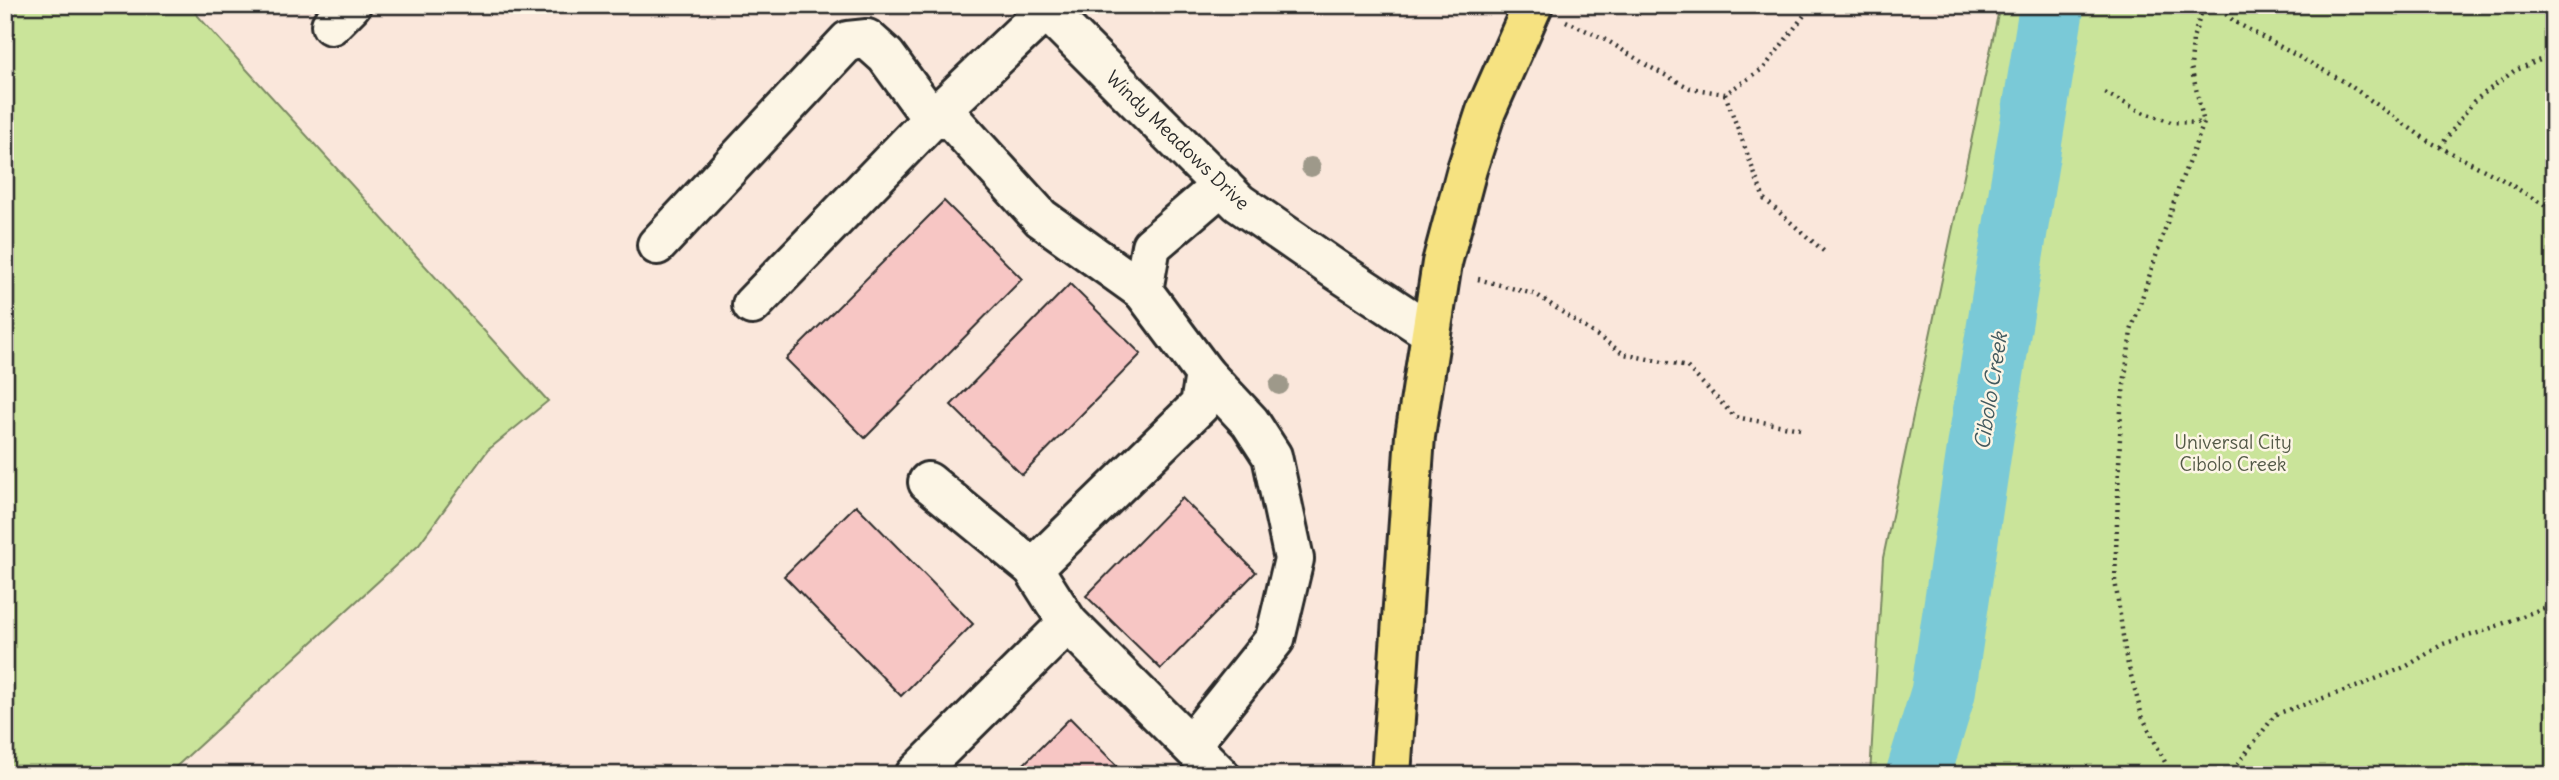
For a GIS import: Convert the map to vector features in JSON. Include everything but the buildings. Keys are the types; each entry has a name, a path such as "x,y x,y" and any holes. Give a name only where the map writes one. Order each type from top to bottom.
{"main road":[{"path":"1391,775 1415,436 1442,263 1467,169 1486,111 1546,11"}],"street":[{"path":"752,306 932,119 1044,8"},
{"name":"Windy Meadows Drive","path":"1044,8 1239,203 1430,332"},
{"path":"657,245 848,41 866,39 886,56 932,119"},
{"path":"932,119 951,119 1041,218 1143,291 1205,374 1250,422 1272,456 1294,559 1275,639 1191,744"},
{"path":"1143,291 1151,246 1222,185"},
{"path":"1033,568 1200,405 1205,374"},
{"path":"928,482 1033,568 1068,623 1220,775"},
{"path":"915,775 1068,623"}],"path":[{"path":"1546,11 1608,41 1690,88 1725,94 1764,68 1812,5"},
{"path":"2169,775 2142,716 2126,657 2115,580 2121,408 2131,331 2181,181 2204,122 2191,67 2193,38 2204,5"},
{"path":"2215,5 2235,22 2345,82 2440,147 2498,177 2554,211"},
{"path":"2440,147 2474,101 2514,71 2554,54"},
{"path":"2105,93 2142,112 2171,122 2204,122"},
{"path":"1725,94 1764,199 1828,254"},
{"path":"1442,263 1486,283 1537,295 1625,354 1687,367 1735,417 1800,429"},
{"path":"2229,775 2276,714 2357,687 2407,666 2443,644 2554,604"}],"green space":[{"path":"5,5 188,5 548,401 488,450 419,544 167,775 5,775"},
{"name":"Universal City Cibolo Creek","path":"2000,5 2554,5 2554,775 1870,775 1883,558"}],"waterway":[{"name":"Cibolo Creek","path":"1918,775 1943,693 1981,438 2052,5"}]}
